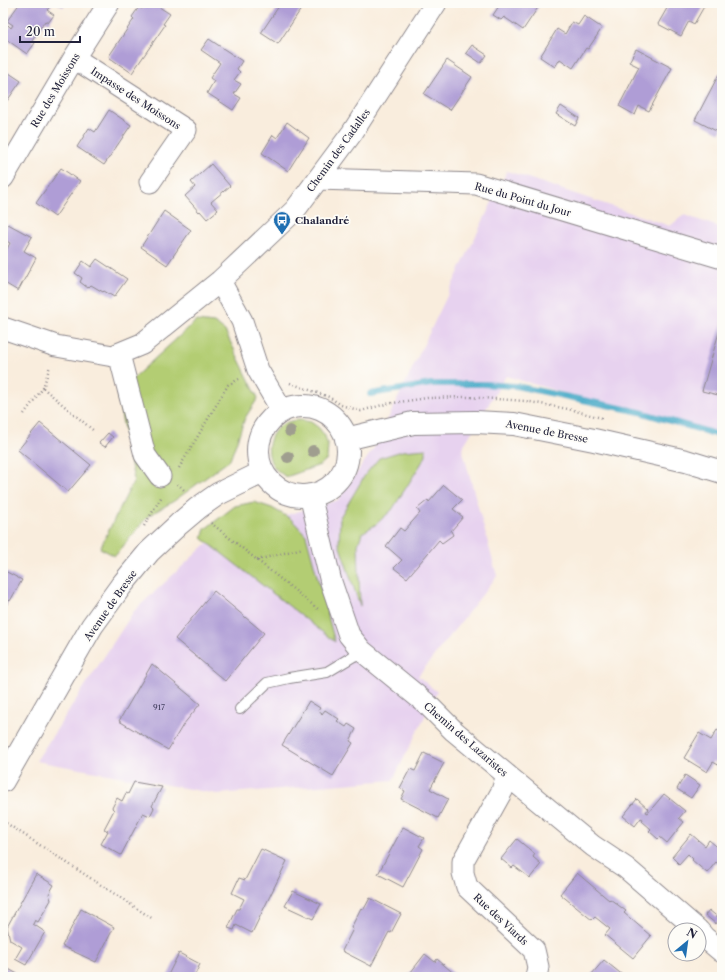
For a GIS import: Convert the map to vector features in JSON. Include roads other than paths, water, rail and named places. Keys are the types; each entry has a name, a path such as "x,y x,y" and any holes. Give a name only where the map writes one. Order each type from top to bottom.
{"main road":[{"path":"304,406 316,408 326,413 335,419 342,429 346,439 348,451 346,464 333,484 322,492 310,495 297,495 284,491 272,484 263,472 259,462 259,438 264,427 272,418 282,411 293,407 304,406"},
{"name":"Avenue de Bresse","path":"346,439 413,423 475,422 514,424 678,459 722,472"},
{"name":"Avenue de Bresse","path":"3,781 92,626 121,586 149,552 198,508 218,494 263,472"}],"street":[{"name":"Rue des Moissons","path":"3,178 74,58 109,3"},
{"name":"Chemin des Cadalles","path":"119,354 142,344 220,281 295,210 352,133 436,3"},
{"name":"Impasse des Moissons","path":"74,58 186,130 150,182"},
{"name":"Rue du Point du Jour","path":"318,179 476,184 722,258"},
{"path":"220,281 242,321 258,370 282,411"},
{"path":"3,328 56,346 113,356 119,354 145,456 166,479"},
{"name":"Chemin des Lazaristes","path":"310,495 331,582 349,635 362,651 427,704 454,731 507,776 593,846 626,868 690,922"},
{"name":"Rue des Viards","path":"507,776 502,791 463,861 463,873 467,887 534,950 538,967 536,977"},
{"name":"Chemin des Lazaristes","path":"707,940 722,952"}],"lane":[{"path":"240,709 267,683 327,672 362,651"}],"waterway":[{"path":"370,394 431,384 516,386 640,412 722,436"}],"place":[{"name":"Chalandré","path":"282,235"}]}
